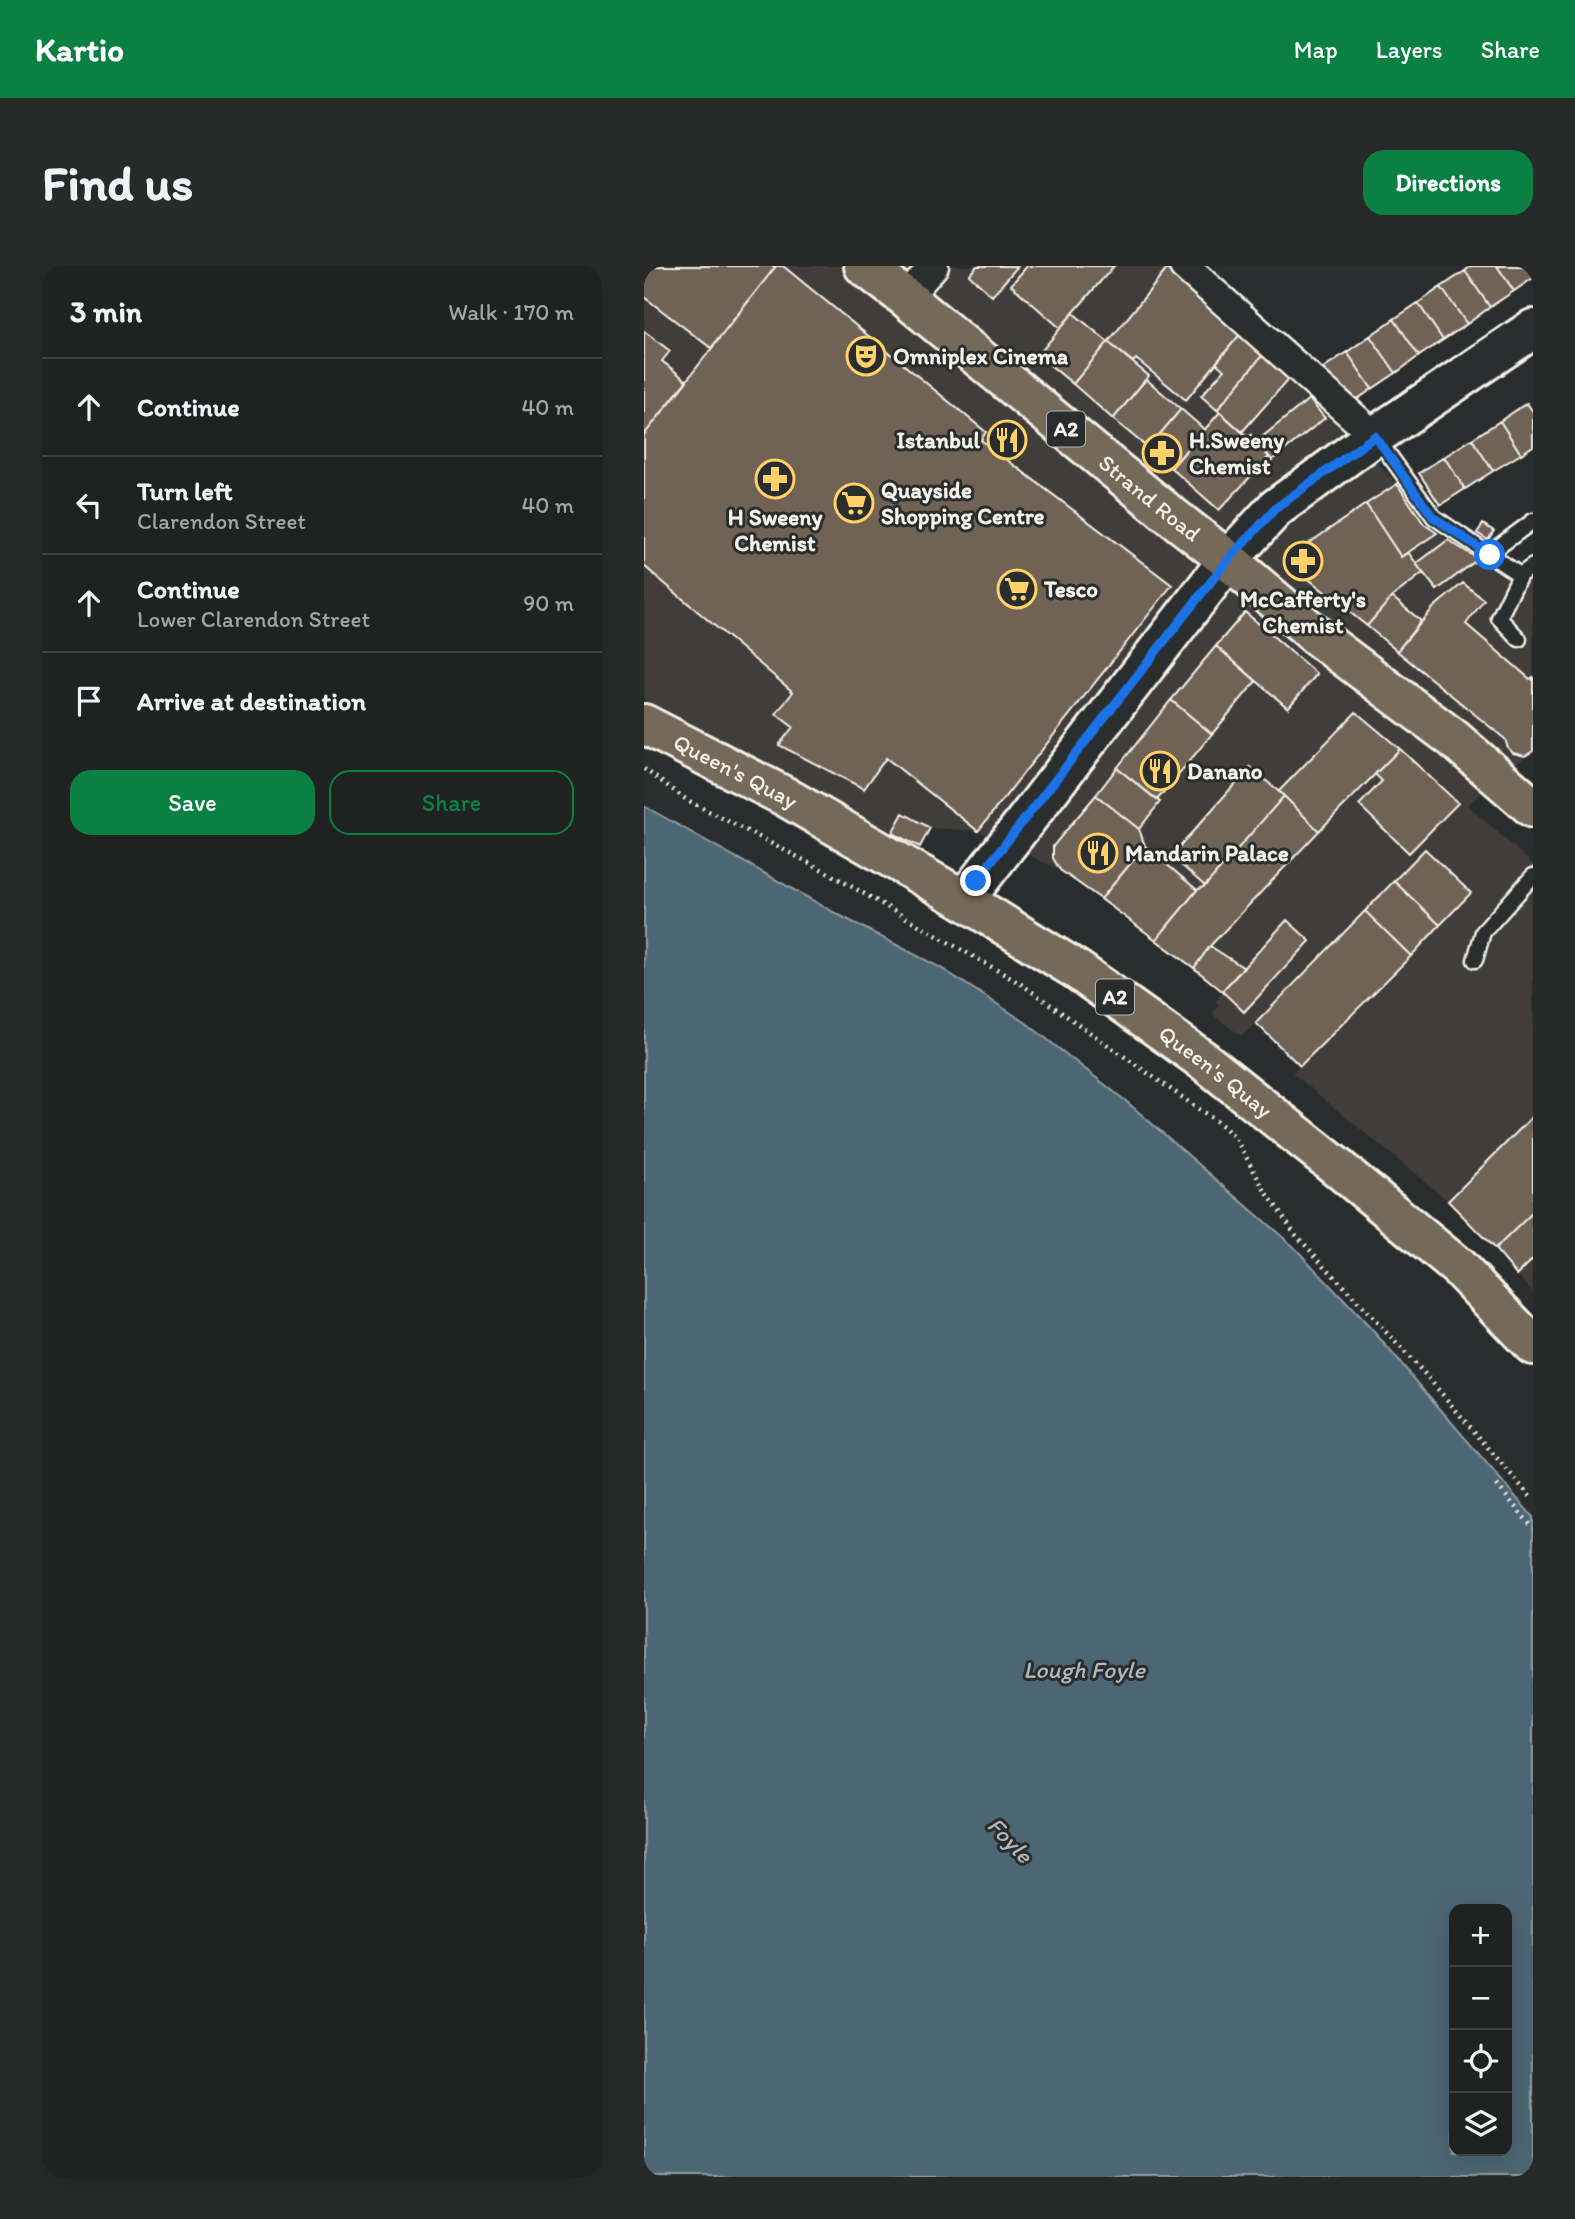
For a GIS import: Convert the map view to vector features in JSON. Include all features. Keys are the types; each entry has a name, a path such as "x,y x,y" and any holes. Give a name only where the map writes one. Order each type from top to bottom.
{"main road":[{"name":"Strand Road","path":"863,266 1228,560 1318,637 1531,802"},
{"path":"964,900 1228,560 1276,508 1375,436 1533,329"},
{"name":"Queen's Quay","path":"644,724 784,796 964,900 1077,970 1204,1061 1458,1267 1533,1345"}],"street":[{"path":"906,298 934,266"},
{"path":"1197,269 1375,436"}],"lane":[{"path":"1375,436 1433,517 1520,575"},
{"path":"1490,555 1533,522"},
{"path":"1519,639 1499,618 1520,575 1533,566"},
{"path":"1475,960 1483,932 1533,876"}],"path":[{"path":"644,769 687,800 823,870 1021,984 1223,1126 1236,1139 1296,1235 1416,1364 1533,1500"},
{"path":"1497,1485 1533,1528"}],"shaded area":[{"path":"644,266 1197,266 1397,484 1424,524 1506,578 1520,575 1533,585 1533,750 1467,805 1533,864 1533,1292 1448,1201 1292,1073 1300,1066 1256,1024 1241,1036 1212,1014 1219,1005 1216,1002 1222,991 1060,870 978,831 930,828 920,847 644,699"}],"water":[{"name":"Lough Foyle","path":"644,806 839,915 941,968 1025,1022 1127,1102 1294,1247 1374,1332 1533,1517 1533,2177 644,2177"}],"building":[{"path":"644,266 776,266 711,348 644,297"},
{"name":"Quayside Shopping Centre","path":"776,266 783,266 986,432 981,440 1172,585 978,831 886,758 864,789 779,745 793,727 776,714 793,692 644,566 644,435"},
{"path":"977,266 1018,266 992,296 969,275"},
{"path":"1027,266 1114,266 1060,328 1011,285"},
{"path":"1471,266 1497,266 1514,291 1490,307 1465,271"},
{"path":"1497,266 1531,266 1533,278 1514,291"},
{"path":"1167,269 1242,332 1186,400 1136,359 1133,362 1108,342"},
{"path":"1465,271 1490,307 1467,324 1441,287"},
{"path":"1441,287 1467,324 1443,340 1418,303"},
{"path":"1418,303 1443,340 1419,356 1394,319"},
{"path":"1073,313 1108,342 1073,384 1038,355"},
{"path":"1394,319 1419,356 1396,373 1370,336"},
{"path":"644,331 670,351 662,361 687,381 644,435"},
{"path":"1242,332 1265,352 1217,410 1201,396 1224,370 1216,363"},
{"path":"1370,336 1396,373 1372,389 1347,352"},
{"path":"1108,342 1149,376 1113,419 1073,384"},
{"path":"1265,352 1292,375 1242,432 1217,410"},
{"path":"1347,352 1372,389 1349,405 1323,368"},
{"path":"1146,379 1181,409 1148,448 1113,419"},
{"path":"1309,399 1325,418 1272,460 1257,441"},
{"path":"1527,403 1533,412 1533,446 1521,454 1500,421"},
{"path":"1181,409 1204,429 1171,468 1148,448"},
{"path":"1220,412 1249,438 1251,435 1269,457 1219,510 1171,468"},
{"path":"1500,421 1521,454 1493,471 1472,439"},
{"path":"1472,439 1493,471 1465,489 1444,457"},
{"path":"1444,457 1465,489 1440,505 1419,473"},
{"path":"1397,484 1424,524 1437,533 1401,557 1366,504"},
{"path":"1366,504 1401,557 1408,552 1423,573 1392,597 1367,626 1300,572 1299,550"},
{"path":"1483,524 1494,531 1488,540 1477,533"},
{"path":"1448,540 1478,559 1437,590 1416,564"},
{"path":"1463,583 1484,600 1466,624 1530,679 1533,677 1533,751 1525,756 1513,753 1505,739 1397,651 1434,607"},
{"path":"1392,597 1421,621 1397,651 1367,626"},
{"path":"1245,612 1317,674 1288,708 1216,646"},
{"path":"1216,646 1256,681 1212,734 1171,700"},
{"path":"1171,700 1212,734 1157,800 1117,768"},
{"path":"1356,712 1400,749 1319,831 1279,791"},
{"path":"1400,749 1458,803 1409,853 1359,805 1382,781 1375,774"},
{"path":"1250,767 1284,796 1205,886 1171,856"},
{"path":"1117,768 1160,802 1139,829 1096,795"},
{"path":"1096,795 1139,829 1145,846 1101,899 1060,870 1053,858 1053,846"},
{"path":"1284,796 1319,831 1210,946 1194,968 1156,940 1197,890 1205,886"},
{"path":"903,813 930,828 920,847 892,833"},
{"path":"1145,846 1197,890 1156,940 1101,899"},
{"path":"1425,849 1471,893 1440,925 1394,881"},
{"path":"1394,881 1440,925 1411,956 1365,911"},
{"path":"1365,911 1411,956 1300,1066 1256,1023"},
{"path":"1287,920 1310,941 1244,1012 1222,991"},
{"path":"1210,946 1244,968 1222,991 1194,968"},
{"path":"1533,1116 1533,1212 1495,1249 1448,1201"},
{"path":"1533,1212 1533,1259 1517,1275 1495,1249"}],"place":[{"name":"Omniplex Cinema","path":"866,356"},
{"name":"Istanbul","path":"1007,440"},
{"name":"H.Sweeny Chemist","path":"1162,453"},
{"name":"H Sweeny Chemist","path":"775,479"},
{"name":"Quayside Shopping Centre","path":"854,503"},
{"name":"McCafferty's Chemist","path":"1303,561"},
{"name":"Tesco","path":"1017,589"},
{"name":"Danano","path":"1160,771"},
{"name":"Mandarin Palace","path":"1098,853"}],"route":[{"path":"976,881 1228,560 1276,508 1375,436 1433,517 1490,555"}],"water label":[{"name":"Foyle","path":"1010,1840"}]}
